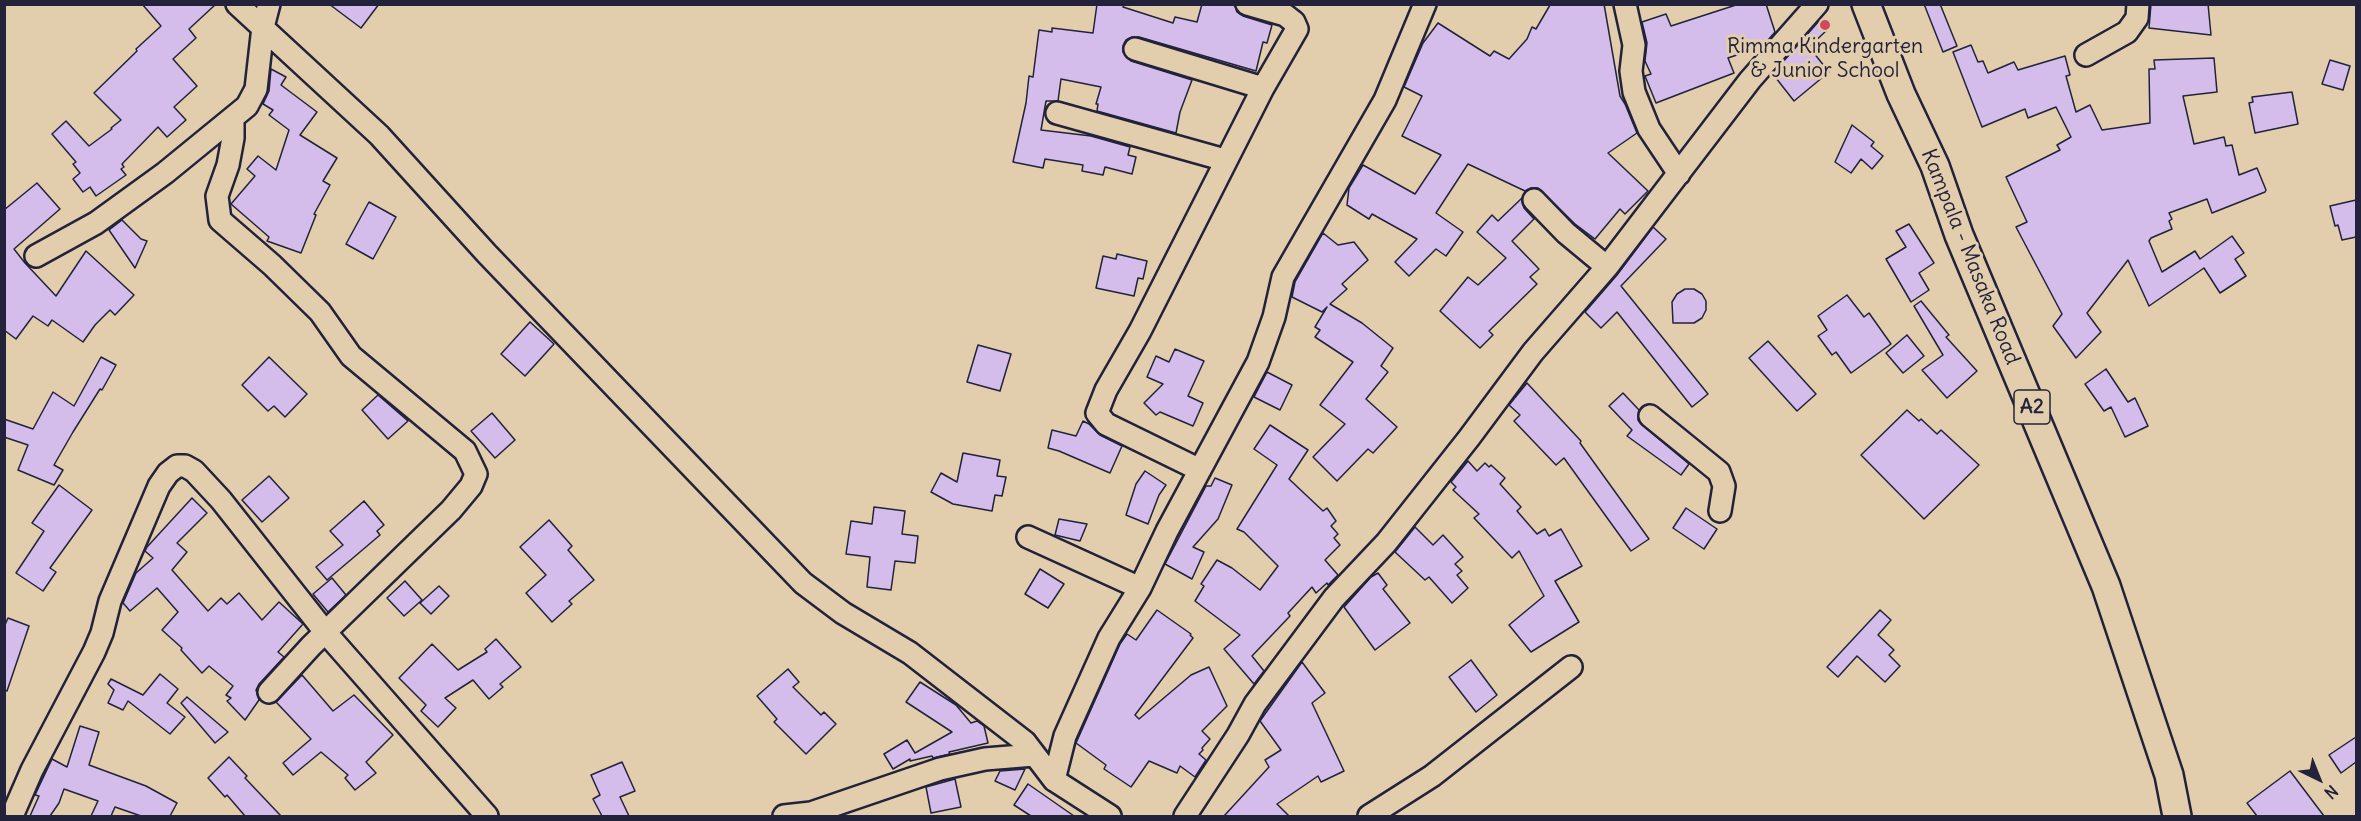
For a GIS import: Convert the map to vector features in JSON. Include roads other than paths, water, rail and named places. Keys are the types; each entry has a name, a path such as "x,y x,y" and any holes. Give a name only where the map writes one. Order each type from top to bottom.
{"main road":[{"name":"Kampala - Masaka Road","path":"1866,4 1901,94 1935,166 1959,235 2106,586 2169,775 2177,816"}],"street":[{"path":"237,4 379,135 502,270 803,583 843,613 910,653 1025,742 1054,780 1110,816"},
{"path":"36,256 96,222 165,173 247,106 256,89 263,27 269,4"},
{"path":"1200,470 1106,424 1096,413 1106,390 1140,331 1225,160 1297,29 1294,22 1285,15 1247,4"},
{"path":"1054,780 1065,736 1109,638 1140,588 1167,531 1258,362 1274,317 1283,277 1385,100 1425,4"},
{"path":"1624,4 1634,45 1631,71 1634,92 1649,129 1679,174"},
{"path":"1185,816 1238,735 1252,709 1334,598 1386,543 1533,352 1607,267 1750,80 1817,4"},
{"path":"2086,55 2127,32 2137,18 2138,4"},
{"path":"1135,49 1263,88"},
{"path":"1057,112 1225,160"},
{"path":"232,118 233,138 228,165 217,196 220,220 272,265 320,312 351,356 465,451 476,474 471,486 451,510 269,692"},
{"path":"1534,200 1566,233 1607,267"},
{"path":"1650,416 1719,472 1724,486 1720,511"},
{"path":"12,816 32,770 94,651 102,633 110,601 159,486 168,473 177,466 185,466 194,471 221,500 326,633 487,816"},
{"path":"1028,537 1140,588"},
{"path":"1369,816 1432,776 1571,667"},
{"path":"784,816 811,813 940,769 985,759 1034,755"}],"place":[{"name":"Rimma Kindergarten & Junior School","path":"1825,25"}]}
